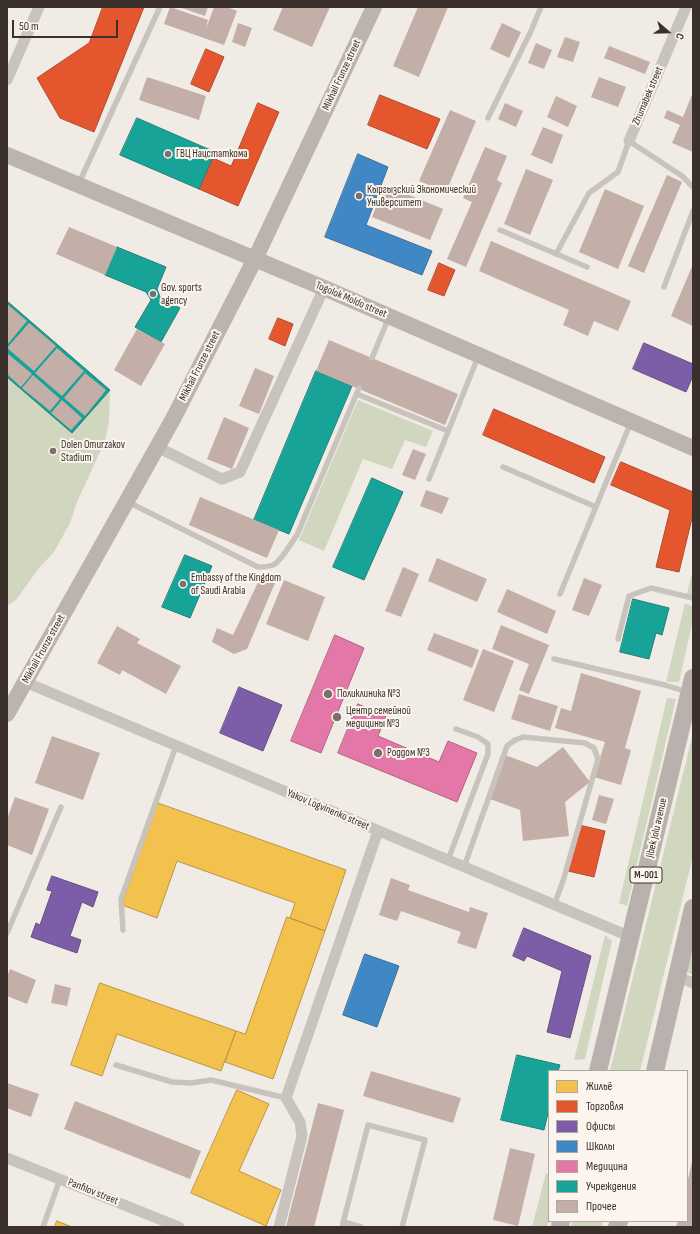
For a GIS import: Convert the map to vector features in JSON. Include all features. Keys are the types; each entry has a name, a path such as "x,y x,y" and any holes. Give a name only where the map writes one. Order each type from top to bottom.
{"main road":[{"name":"Mikhail Frunze street","path":"7,714 157,447 255,259 374,7"},
{"name":"Togolok Moldo street","path":"7,155 324,288 693,448"},
{"name":"Jibek Jolu avenue","path":"598,1070 691,685"},
{"path":"655,1070 685,980 693,908"}],"street":[{"path":"7,80 39,7"},
{"name":"Zhumabek street","path":"629,141 686,7"},
{"path":"157,447 222,479 240,472 324,288"},
{"name":"Yakov Logvinenko street","path":"25,682 631,937"},
{"path":"279,1227 302,1136 300,1122 286,1098 378,831"},
{"name":"Panfilov street","path":"7,1158 179,1227"}],"lane":[{"path":"78,185 160,7"},
{"path":"488,118 541,7"},
{"path":"556,254 589,193 618,172 629,141 682,176 693,187"},
{"path":"664,287 693,211"},
{"path":"500,230 587,267"},
{"path":"372,358 389,317"},
{"path":"429,479 479,355"},
{"path":"127,502 258,567 267,566 275,564 297,535 358,391 448,431"},
{"path":"560,594 631,422"},
{"path":"503,467 596,507"},
{"path":"618,639 629,596 651,588 693,598"},
{"path":"554,659 665,685 691,685"},
{"path":"448,860 488,754 488,744 478,737 456,729"},
{"path":"464,867 508,746 515,740 522,737 585,743 594,748 598,759 563,881 554,905"},
{"path":"123,930 121,899 176,746"},
{"path":"7,933 61,807"},
{"path":"116,1065 172,1082 182,1083 211,1080 286,1098"},
{"path":"361,1227 343,1224 368,1125 425,1140 402,1227"},
{"path":"43,1227 60,1179"}],"green space":[{"name":"Dolen Omurzakov Stadium","path":"7,301 110,390 109,421 105,441 77,502 70,523 54,552 39,568 16,600 7,606"},
{"path":"358,400 433,431 426,447 405,440 392,469 363,459 324,551 299,540"},
{"path":"693,570 693,594 686,597"},
{"path":"685,603 693,607 693,620 679,682 666,682"},
{"path":"667,698 676,699 627,906 619,903"},
{"path":"693,733 693,856 640,1070 610,1070"},
{"path":"605,935 612,941 585,1059 574,1060"},
{"path":"693,950 693,975 687,972"},
{"path":"546,1173 548,1174 548,1222 547,1227 532,1227"},
{"path":"572,1222 603,1222 602,1227 571,1227"}],"building: Жильё":[{"path":"158,803 346,870 325,931 290,918 295,903 177,861 157,918 122,905"},
{"path":"287,917 325,931 273,1079 225,1062 236,1031 245,1034"},
{"path":"100,983 236,1031 221,1071 117,1034 102,1076 71,1065"},
{"path":"237,1090 269,1104 239,1171 281,1190 266,1226 191,1193"},
{"path":"57,1221 72,1227 55,1227"}],"building: Торговля":[{"path":"103,7 144,7 94,132 60,118 37,78 89,43"},
{"path":"206,49 224,57 209,92 191,84"},
{"path":"380,95 440,119 427,149 368,125"},
{"path":"258,103 279,112 238,206 199,189 213,158 231,166"},
{"path":"439,263 455,270 444,296 428,290"},
{"path":"278,318 293,324 285,346 269,339"},
{"path":"494,409 605,457 594,483 483,435"},
{"path":"621,462 693,492 693,514 679,572 656,567 670,510 611,485"},
{"path":"579,825 605,831 594,877 568,871"}],"building: Офисы":[{"path":"644,343 693,364 693,376 686,392 633,369"},
{"path":"239,687 282,705 263,751 220,733"},
{"path":"52,876 98,892 93,907 82,902 70,936 81,940 77,953 31,937 36,923 40,925 52,891 47,890"},
{"path":"524,928 591,956 570,1038 547,1032 562,971 527,956 524,961 513,956"}],"building: Школы":[{"name":"Кыргызский Экономический Университет","path":"358,154 388,167 366,225 432,251 422,275 325,237"},
{"path":"365,954 399,966 377,1027 343,1015"}],"building: Медицина":[{"name":"Поликлиника №3","path":"335,635 364,648 321,753 291,741"},
{"name":"Роддом №3","path":"358,704 386,716 378,736 439,762 448,741 477,753 457,802 338,753"}],"building: Учреждения":[{"name":"ГВЦ Нацстаткома","path":"137,118 215,152 199,189 120,155"},
{"name":"Gov. sports agency","path":"117,247 166,267 157,289 160,297 180,308 161,342 135,327 151,300 146,292 105,275"},
{"path":"7,301 110,390 72,433 7,377"},
{"path":"316,371 352,386 289,534 254,520"},
{"path":"372,478 403,492 364,580 333,567"},
{"path":"185,555 212,566 190,618 162,607"},
{"path":"633,599 669,608 662,635 656,633 649,659 620,652"},
{"path":"517,1055 560,1065 558,1070 548,1070 548,1113 544,1130 501,1120"}],"building: Прочее":[{"path":"170,7 208,20 206,29 214,7 227,7 237,11 224,45 164,24"},
{"path":"179,7 208,7 205,16"},
{"path":"283,7 330,7 312,47 273,30"},
{"path":"418,7 448,7 419,77 393,66"},
{"path":"238,23 252,28 245,47 232,42"},
{"path":"502,23 521,32 509,58 490,49"},
{"path":"565,37 580,42 573,62 557,57"},
{"path":"536,43 552,50 544,69 528,63"},
{"path":"609,46 650,62 645,74 604,58"},
{"path":"147,77 206,96 199,120 139,100"},
{"path":"599,77 626,87 618,107 591,97"},
{"path":"693,92 693,152 672,143 680,125 664,118 667,110 683,117"},
{"path":"556,96 577,106 568,127 547,117"},
{"path":"505,103 523,111 516,127 498,119"},
{"path":"450,110 476,121 446,192 419,181"},
{"path":"543,127 563,135 552,164 531,155"},
{"path":"485,147 507,156 497,180 502,183 466,267 447,259 472,202 463,198"},
{"path":"526,169 553,180 530,235 504,224"},
{"path":"667,175 682,182 644,273 628,266"},
{"path":"385,185 443,209 430,240 372,217"},
{"path":"605,189 644,206 618,269 579,252"},
{"path":"69,227 117,247 105,275 56,254"},
{"path":"491,241 631,301 618,331 594,321 588,336 563,325 569,310 479,271"},
{"path":"693,264 693,326 671,316"},
{"path":"7,304 27,321 7,345"},
{"path":"29,323 56,346 34,371 7,348"},
{"path":"137,329 165,344 141,386 114,370"},
{"path":"329,340 458,394 445,425 316,371"},
{"path":"57,348 84,371 62,396 35,373"},
{"path":"7,353 32,374 21,387 7,374"},
{"path":"255,368 274,376 259,414 239,406"},
{"path":"85,373 106,390 85,416 64,398"},
{"path":"33,375 60,399 50,411 22,388"},
{"path":"62,400 82,418 71,430 51,413"},
{"path":"224,417 249,428 232,469 207,459"},
{"path":"413,449 426,454 415,480 402,475"},
{"path":"426,490 449,498 442,514 420,506"},
{"path":"200,497 279,530 267,558 189,525"},
{"path":"437,558 487,579 477,602 428,581"},
{"path":"403,567 419,574 401,617 385,611"},
{"path":"261,576 275,583 247,649 234,654 212,642 217,628 233,635"},
{"path":"584,578 602,585 589,616 572,610"},
{"path":"284,580 325,597 308,641 266,624"},
{"path":"507,589 556,611 547,634 497,612"},
{"path":"501,625 549,645 529,694 519,690 529,664 492,649"},
{"path":"117,626 140,639 137,643 181,666 166,694 122,670 120,675 97,663"},
{"path":"434,633 479,650 472,668 427,650"},
{"path":"483,649 514,661 494,712 463,700"},
{"path":"581,673 641,691 625,748 631,750 621,785 594,777 605,742 555,728 561,708 571,711"},
{"path":"519,694 558,706 550,731 511,719"},
{"path":"52,736 100,753 83,800 35,783"},
{"path":"563,747 590,782 565,802 569,836 523,841 520,810 490,799 505,755 537,767"},
{"path":"599,795 614,799 606,824 592,820"},
{"path":"15,797 49,809 32,855 7,845 7,819"},
{"path":"391,878 410,885 408,890 469,912 470,907 488,913 476,949 457,943 461,932 401,911 397,921 379,915"},
{"path":"10,969 36,980 27,1004 7,996 7,977"},
{"path":"55,984 71,988 67,1006 51,1003"},
{"path":"371,1071 461,1098 453,1123 363,1096"},
{"path":"7,1083 39,1094 31,1117 7,1108"},
{"path":"75,1101 201,1151 190,1179 64,1129"},
{"path":"318,1103 344,1110 314,1227 286,1227"},
{"path":"510,1148 535,1154 518,1226 493,1220"},
{"path":"692,1162 693,1227 676,1227 678,1222 688,1222 688,1180"}],"place":[{"name":"ГВЦ Нацстаткома","path":"168,154"},
{"name":"Кыргызский Экономический Университет","path":"359,196"},
{"name":"Gov. sports agency","path":"153,294"},
{"name":"Dolen Omurzakov Stadium","path":"53,451"},
{"name":"Embassy of the Kingdom of Saudi Arabia","path":"183,584"},
{"name":"Поликлиника №3","path":"328,694"},
{"name":"Центр семейной медицины №3","path":"337,717"},
{"name":"Роддом №3","path":"378,753"}]}
